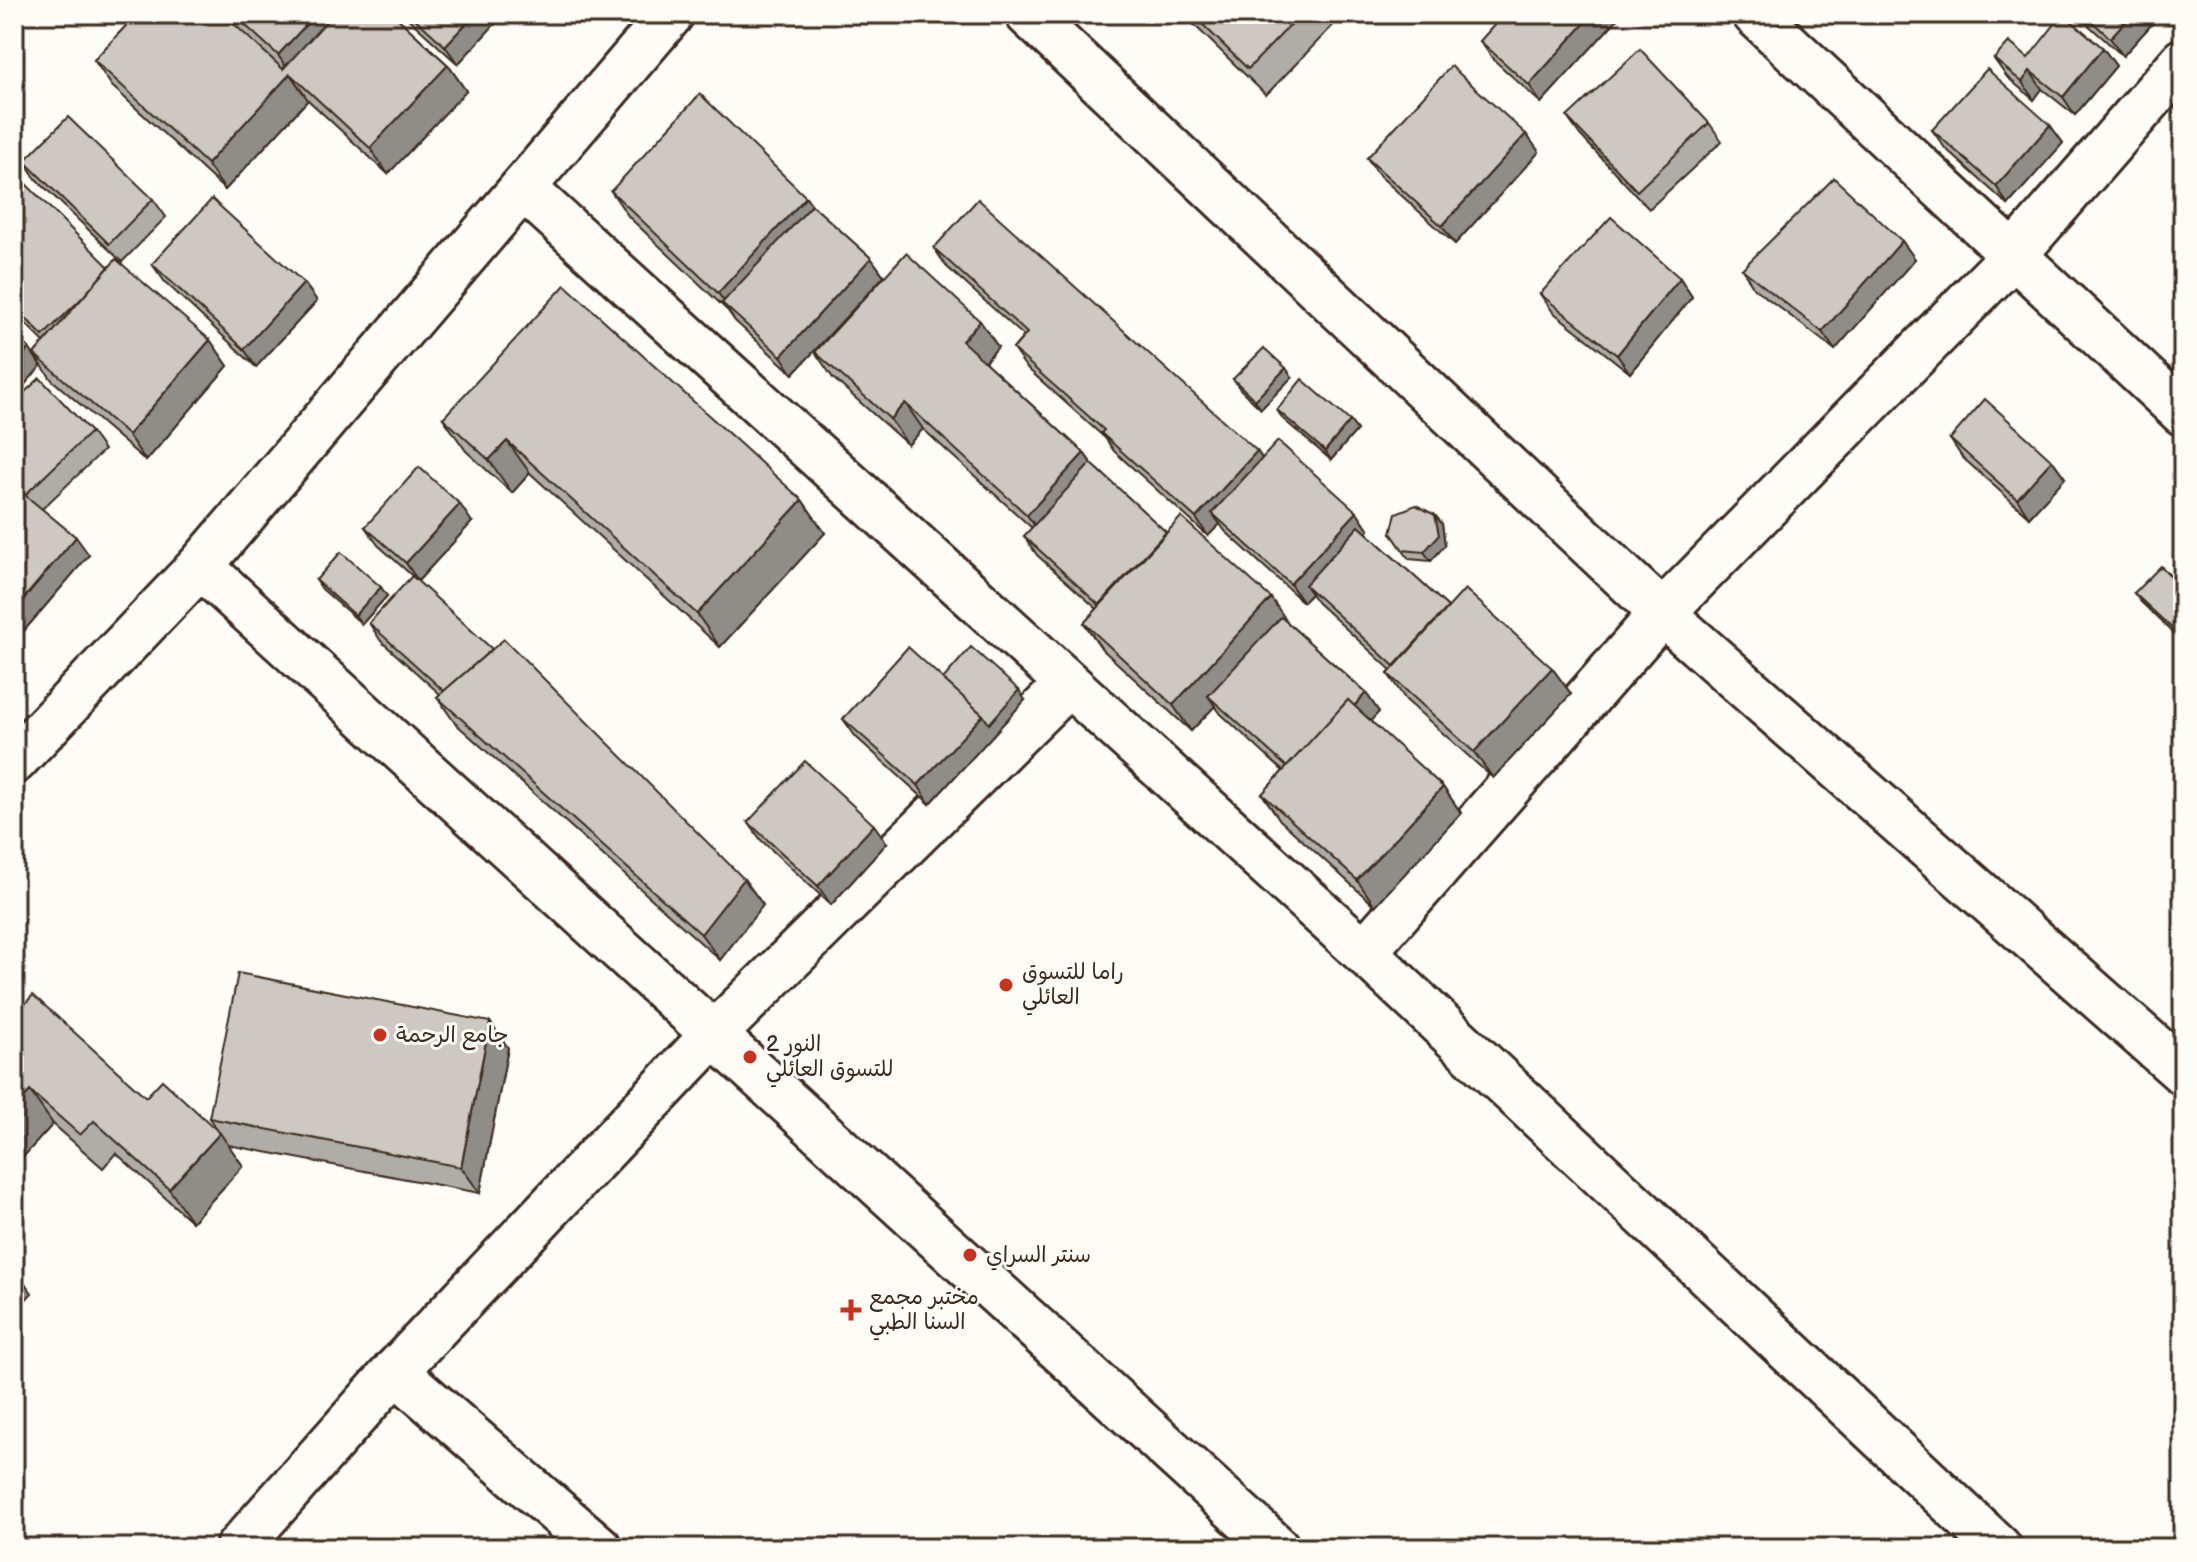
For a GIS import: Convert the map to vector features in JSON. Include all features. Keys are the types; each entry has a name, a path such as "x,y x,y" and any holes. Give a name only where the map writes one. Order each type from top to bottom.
{"street":[{"path":"14,761 200,566 671,14"},
{"path":"1028,14 1662,613 2183,1072"},
{"path":"1755,14 2183,413"},
{"path":"1364,952 1662,613 2014,255 2183,61"},
{"path":"523,188 1364,952 1999,1548"},
{"path":"200,566 1277,1548"},
{"path":"238,1548 395,1371 714,1034 1067,685"},
{"path":"395,1371 599,1548"}],"building":[{"path":"137,14 223,14 283,69 333,14 393,14 448,65 370,148 290,74 207,164 94,60"},
{"path":"233,14 316,14 278,55"},
{"path":"410,14 475,14 445,46"},
{"path":"1192,14 1301,14 1248,69"},
{"path":"1504,14 1593,14 1529,85 1480,41"},
{"path":"2063,14 2103,48 2063,97 2030,71 2022,82 1994,59 2009,42 2028,58"},
{"path":"2084,14 2132,14 2110,38"},
{"path":"1640,49 1709,123 1637,191 1567,117"},
{"path":"1451,66 1526,134 1442,226 1367,158"},
{"path":"1987,69 2050,125 1996,186 1932,130"},
{"path":"700,94 806,197 718,293 611,191"},
{"path":"68,117 153,199 109,244 24,161"},
{"path":"1834,178 1902,241 1822,332 1742,269"},
{"path":"21,179 109,267 43,336 14,306 14,186"},
{"path":"212,199 304,283 244,349 152,264"},
{"path":"978,199 1257,451 1196,518 1013,349 1027,333 934,248"},
{"path":"812,205 871,258 781,356 722,303"},
{"path":"1611,217 1680,278 1617,355 1540,294"},
{"path":"906,253 980,321 962,341 1084,453 1027,515 905,403 890,419 815,352"},
{"path":"116,259 210,340 128,435 34,354"},
{"path":"565,285 802,500 697,614 507,441 489,460 443,418"},
{"path":"14,335 29,348 14,365"},
{"path":"1264,348 1286,368 1255,400 1233,379"},
{"path":"40,378 91,432 25,495 76,537 14,610 14,508 18,503 14,499 14,402"},
{"path":"1302,379 1350,421 1325,451 1277,410"},
{"path":"1985,399 2052,460 2017,499 1950,439"},
{"path":"1278,441 1357,512 1290,584 1212,513"},
{"path":"1091,463 1166,532 1099,605 1024,536"},
{"path":"419,467 460,504 406,563 365,527"},
{"path":"1416,505 1435,515 1439,535 1424,552 1403,550 1391,533 1396,513"},
{"path":"1181,517 1271,598 1173,705 1084,623"},
{"path":"1359,526 1448,607 1394,666 1305,585"},
{"path":"341,552 381,587 355,615 316,580"},
{"path":"2161,566 2183,589 2183,630 2181,628 2177,633 2134,593"},
{"path":"412,576 492,649 444,691 369,623"},
{"path":"1465,589 1552,668 1474,752 1388,674"},
{"path":"1281,617 1366,693 1354,706 1348,700 1287,767 1208,696"},
{"path":"504,639 744,879 701,934 437,697"},
{"path":"908,647 983,715 918,785 843,719"},
{"path":"971,647 1019,690 989,724 943,679"},
{"path":"1348,700 1443,787 1357,880 1262,794"},
{"path":"805,761 874,825 818,886 748,822"},
{"path":"238,973 490,1022 461,1167 209,1118"},
{"path":"33,995 146,1097 162,1080 220,1133 169,1189 94,1121 80,1135 30,1091 14,1109 14,1016"}],"place":[{"name":"راما للتسوق العائلي","path":"1006,985"},
{"name":"جامع الرحمة","path":"380,1035"},
{"name":"النور 2 للتسوق العائلي","path":"750,1057"},
{"name":"سنتر السراي","path":"970,1255"},
{"name":"مختبر مجمع السنا الطبي","path":"851,1310"}]}
